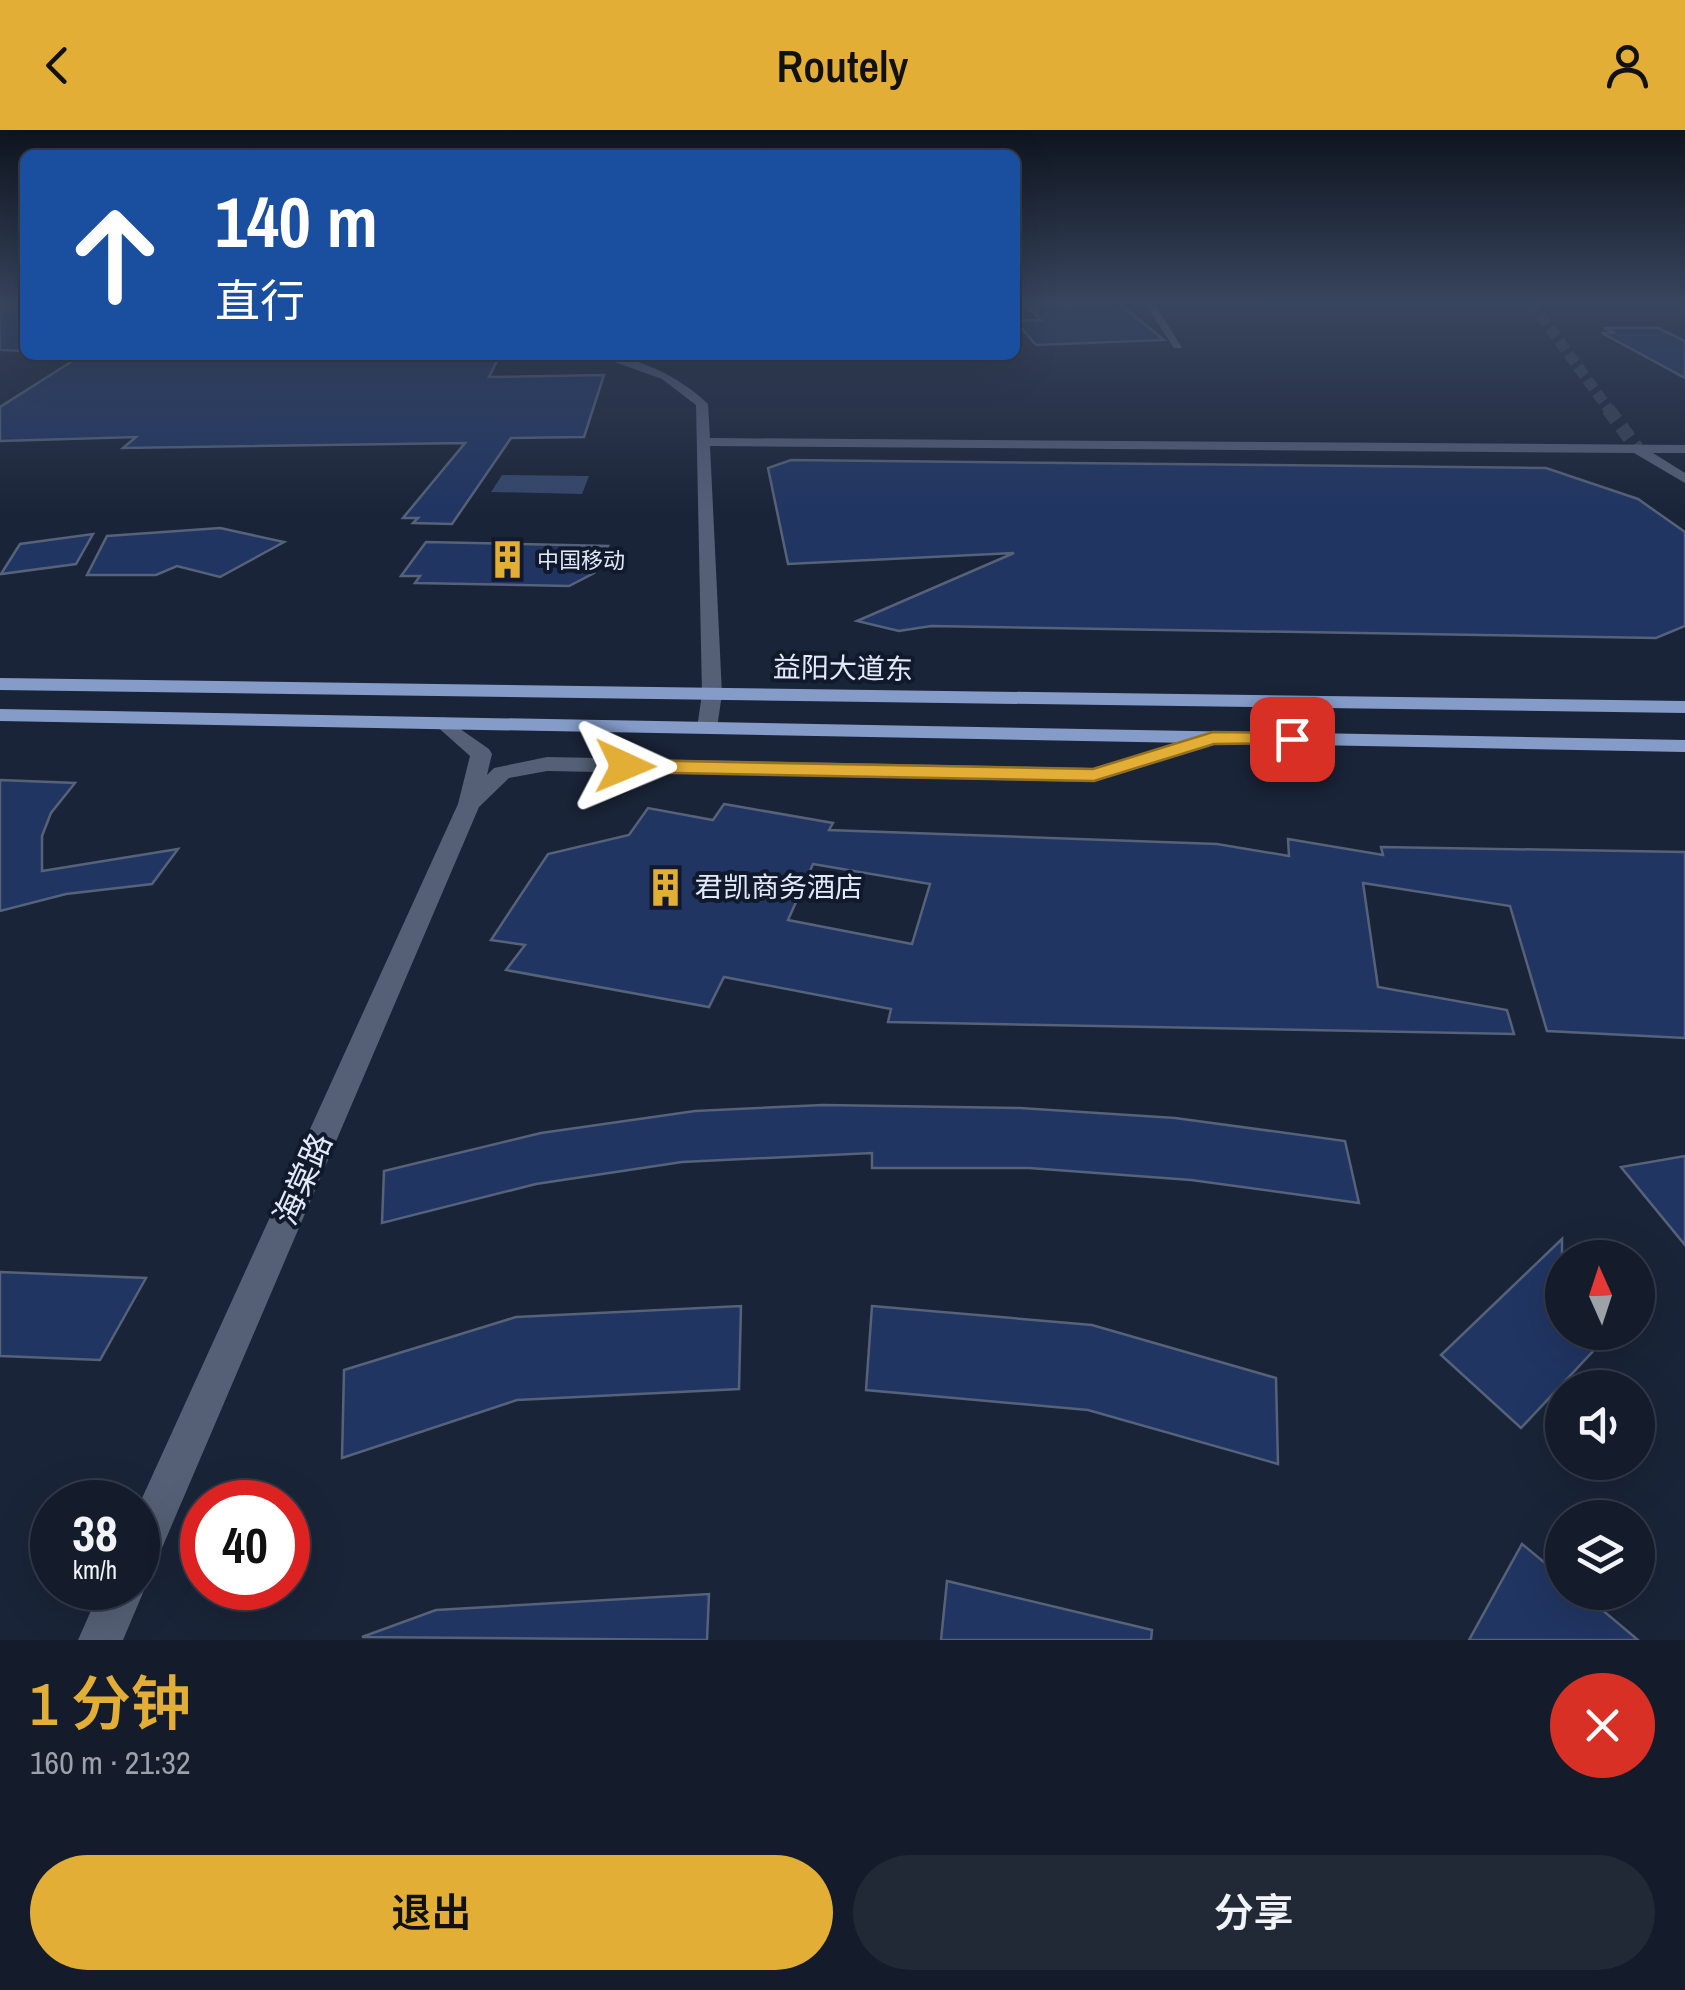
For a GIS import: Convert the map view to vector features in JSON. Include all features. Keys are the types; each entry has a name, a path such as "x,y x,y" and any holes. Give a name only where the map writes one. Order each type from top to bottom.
{"main road":[{"name":"益阳大道东","path":"0,684 1685,706"},
{"path":"0,715 1685,746"}],"street":[{"path":"650,372 666,378 702,404 712,694 707,728"},
{"path":"704,442 1685,449"},
{"path":"1637,448 1685,478"},
{"name":"海棠路","path":"160,1504 468,804 481,754 443,723"},
{"name":"海棠路","path":"468,804 502,774 547,764 1094,775 1213,738"},
{"path":"100,1640 113,1610"}],"shaded area":[{"path":"502,475 589,476 582,494 491,492"}],"building":[{"path":"54,372 604,375 584,437 511,438 452,524 413,523 418,518 403,518 465,443 123,448 136,437 0,441 0,407"},
{"path":"791,460 1546,468 1638,499 1685,532 1685,626 1656,638 931,626 899,631 857,621 1014,553 788,564 768,468"},
{"path":"220,528 284,542 220,577 177,566 156,575 87,575 107,536"},
{"path":"93,534 76,564 1,574 20,544"},
{"name":"中国移动","path":"426,542 608,546 594,573 569,586 415,583 420,576 401,576"},
{"path":"0,780 75,783 51,813 42,836 42,871 178,849 152,884 66,894 0,911"},
{"path":"724,804 833,823 829,830 1217,844 1289,856 1288,839 1383,855 1381,847 1685,852 1685,1038 1547,1031 1510,906 1363,883 1378,987 1507,1010 1514,1034 888,1022 891,1009 724,977 709,1007 506,970 525,945 491,940 548,854 629,835 648,808 713,820","holes":["813,864 930,884 912,944 788,920"]},
{"path":"823,1105 1020,1108 1175,1118 1345,1141 1359,1203 1191,1180 1029,1168 872,1168 872,1153 682,1162 536,1184 382,1223 384,1171 541,1133 695,1111"},
{"path":"1685,1156 1685,1245 1621,1167"},
{"path":"1545,1255 1545,1350 1594,1350 1575,1370 1545,1370 1545,1402 1521,1428 1441,1355"},
{"path":"0,1272 146,1278 100,1360 0,1356"},
{"path":"741,1306 739,1389 517,1400 342,1458 344,1370 516,1317"},
{"path":"872,1306 1092,1325 1276,1378 1278,1464 1088,1410 866,1390"},
{"path":"1522,1544 1545,1563 1545,1610 1602,1610 1638,1640 1469,1640"},
{"path":"947,1581 1152,1630 1151,1640 941,1640"},
{"path":"709,1594 707,1640 362,1637 436,1610"}],"tunnel":[{"path":"1582,372 1610,411"},
{"path":"1608,409 1637,448"}],"place":[{"name":"中国移动","path":"507,560"},
{"name":"君凯商务酒店","path":"665,887"}],"route":[{"path":"625,766 1094,775 1213,738 1292,739"}]}
